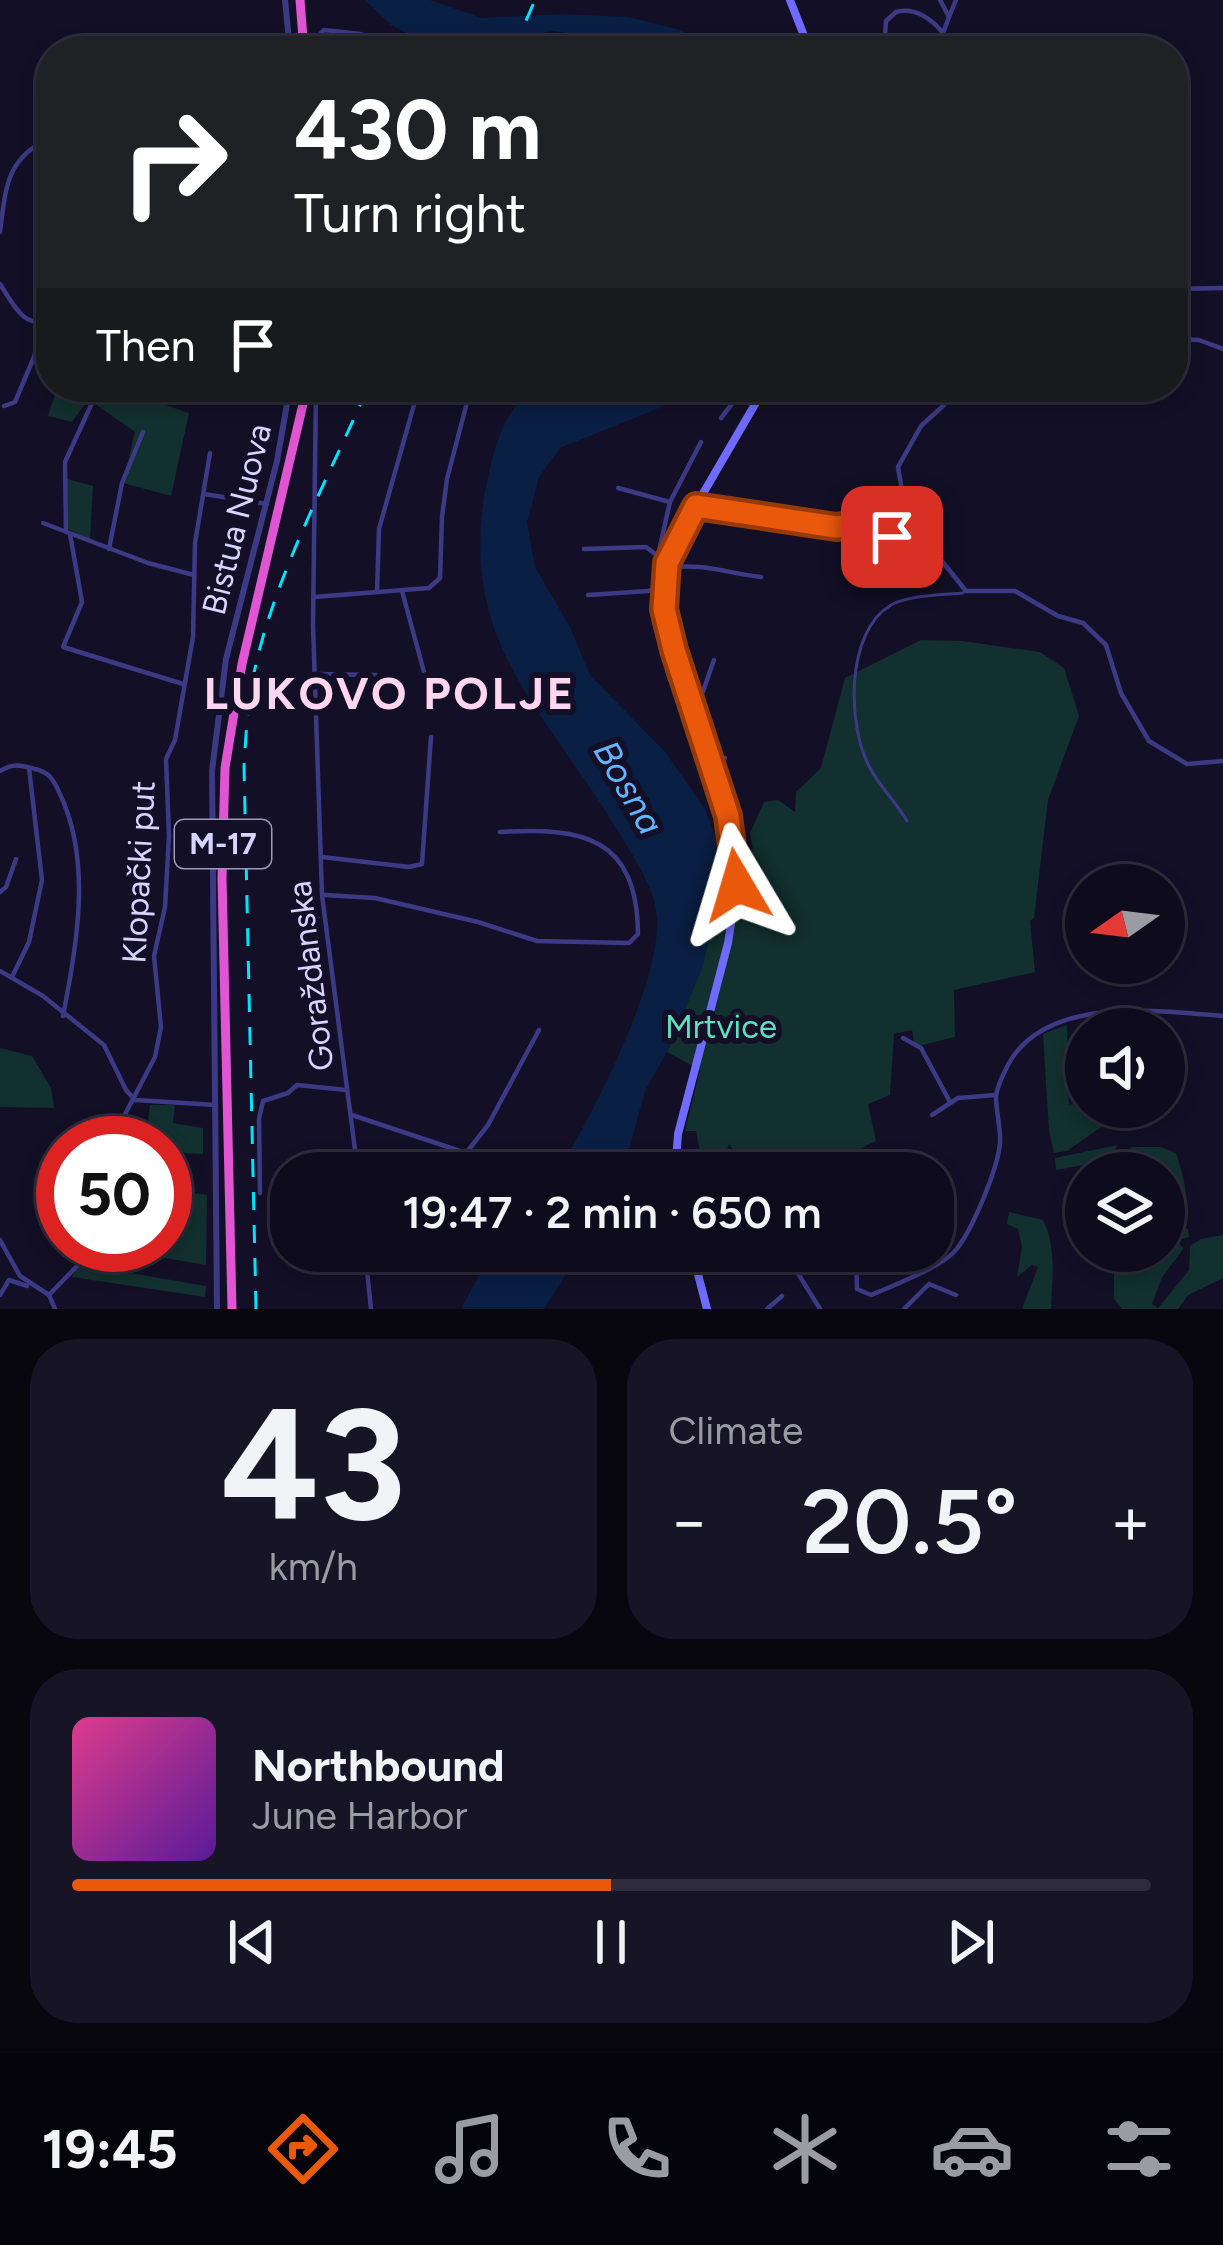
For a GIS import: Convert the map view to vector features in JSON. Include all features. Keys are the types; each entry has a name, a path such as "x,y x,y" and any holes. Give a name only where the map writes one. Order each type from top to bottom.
{"highway":[{"path":"300,0 303,36"},
{"name":"M-17","path":"232,1309 222,878 225,768 242,664 303,402"}],"main road":[{"path":"790,0 804,36"},
{"path":"677,1152 736,899 728,816 664,609 666,565 756,402"},
{"path":"697,1272 707,1309"}],"street":[{"path":"285,0 289,36"},
{"path":"940,0 949,17"},
{"path":"944,33 956,0"},
{"path":"885,36 886,21 896,12 928,18 945,36"},
{"path":"319,36 324,31 365,36"},
{"path":"0,232 6,180 36,147"},
{"path":"0,284 23,318 36,322"},
{"path":"1188,289 1223,288"},
{"path":"4,406 15,402 36,339"},
{"path":"1188,340 1223,349"},
{"path":"92,402 65,462 68,533 82,600 63,647 183,684"},
{"name":"Bistua Nuova","path":"218,1309 210,817 216,714 287,402"},
{"name":"Goraždanska","path":"316,402 314,597 322,895 355,1152"},
{"path":"377,592 379,529 415,402"},
{"path":"314,597 429,588 440,578 447,479 467,402"},
{"path":"721,418 734,402"},
{"path":"946,402 921,427 898,467 903,496 930,546 966,591"},
{"path":"109,549 122,483 143,432"},
{"path":"701,442 670,502 660,561 719,566 761,577"},
{"name":"Klopački put","path":"122,1116 155,1058 161,1027 154,956 166,883 166,759 175,740 193,637 194,575 210,453"},
{"path":"618,488 670,502"},
{"path":"204,494 267,504"},
{"path":"696,506 836,527 861,524 924,551 930,546"},
{"path":"43,523 170,571 194,575"},
{"path":"584,549 646,548 658,555"},
{"path":"588,595 648,592 665,586"},
{"path":"401,591 424,672"},
{"path":"907,821 863,753 853,708 857,657 880,614 895,602 966,591 1015,591 1058,616 1082,623 1106,645 1120,693 1149,741 1187,764 1223,761"},
{"path":"664,609 656,611 655,622 670,680"},
{"path":"692,705 701,697 714,660"},
{"path":"315,674 376,675"},
{"name":"Goraždanska","path":"321,856 409,867 422,863 431,737"},
{"path":"706,745 718,759 725,758"},
{"path":"0,771 18,764 46,772 78,842 80,890 63,1016"},
{"path":"12,977 29,941 42,880 29,768"},
{"path":"322,895 375,898 537,941 629,943 638,934 629,883 616,856 600,842 534,830 500,832"},
{"path":"0,892 16,859"},
{"path":"0,971 43,996 104,1045 131,1097 216,1105"},
{"path":"954,1252 970,1227 1000,1144 996,1095 1024,1041 1066,1022 1124,1010 1223,1016"},
{"name":"Goraždanska","path":"351,1115 466,1153 488,1125 539,1030"},
{"path":"903,1038 921,1048 950,1102"},
{"name":"Goraždanska","path":"260,1193 262,1101 297,1085 348,1090"},
{"path":"932,1115 970,1095 996,1095"},
{"path":"0,1240 28,1284"},
{"path":"49,1294 70,1272"},
{"path":"367,1272 371,1309"},
{"path":"797,1272 820,1309"},
{"path":"855,1272 857,1289 872,1295 918,1272"},
{"path":"0,1295 9,1280 28,1284 49,1294 55,1309"},
{"path":"904,1309 929,1284 956,1295"},
{"path":"767,1309 782,1296"}],"green space":[{"path":"52,402 86,402 72,422 48,416"},
{"path":"92,402 157,402 189,413 171,496 123,483 135,432"},
{"path":"67,479 93,486 90,540 68,529"},
{"name":"Mrtvice","path":"921,640 1040,652 1064,668 1079,716 1048,800 1030,921 1035,972 954,990 955,1037 915,1047 912,1030 894,1034 890,1095 868,1104 876,1141 853,1152 735,1152 729,1144 726,1152 700,1152 696,1131 685,1131 700,1070 667,1052 703,958 721,858 738,858 753,849 750,833 764,802 778,800 795,812 796,792 821,768 845,678"},
{"path":"1065,1026 1065,1128 1100,1128 1067,1151 1054,1153 1049,1131 1043,1034"},
{"path":"0,1048 32,1056 51,1088 54,1108 0,1107"},
{"path":"150,1105 175,1105 174,1116 149,1116"},
{"path":"192,1126 203,1128 203,1154 192,1153"},
{"path":"1117,1145 1115,1152 1084,1152"},
{"path":"1131,1147 1174,1152 1130,1152"},
{"path":"1065,1156 1065,1168 1056,1170 1055,1158"},
{"path":"192,1193 207,1195 206,1265 192,1263"},
{"path":"1009,1212 1043,1220 1052,1253 1051,1309 1022,1309 1038,1267 1032,1265 1017,1277 1022,1247 1018,1229 1007,1224"},
{"path":"1223,1235 1223,1278 1188,1295 1178,1309 1122,1309 1114,1299 1114,1272 1166,1272 1152,1304 1158,1308 1189,1270 1190,1246"},
{"path":"74,1272 125,1272 206,1286 205,1297 72,1277"}],"water":[{"path":"365,0 430,0 482,18 628,17 694,36 587,36 552,31 539,36 413,36 391,25"},
{"name":"Bosna","path":"519,402 670,402 560,448 539,477 527,522 535,567 570,627 590,675 666,753 705,809 719,846 718,900 703,966 645,1091 627,1152 569,1152 638,1007 650,970 656,910 640,867 534,706 494,628 483,585 480,536 487,481 509,416"},
{"path":"568,1272 544,1309 461,1309 479,1275"}],"railway":[{"path":"519,36 535,0"},
{"path":"256,1309 244,766 249,702 277,593 361,402"}],"district":[{"name":"LUKOVO POLJE","path":"390,693"}],"route":[{"path":"737,885 728,816 664,609 667,563 676,540 696,506 836,527 861,524 892,537"}]}
